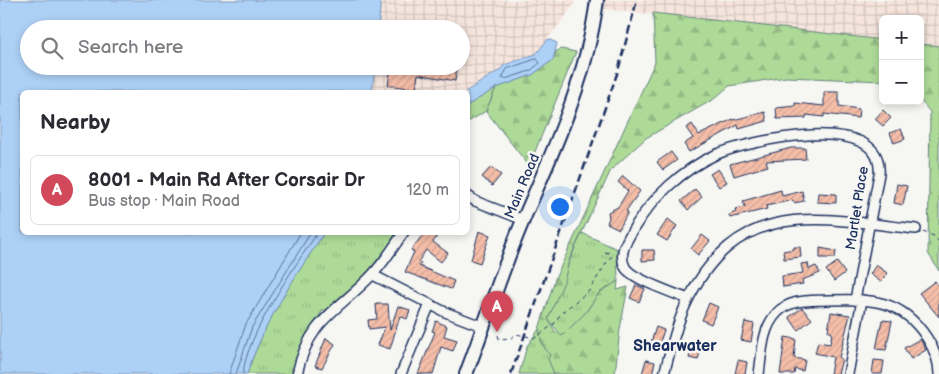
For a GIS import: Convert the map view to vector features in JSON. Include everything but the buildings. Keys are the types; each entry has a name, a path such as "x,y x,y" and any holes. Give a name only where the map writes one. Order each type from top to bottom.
{"main road":[{"name":"Main Road","path":"466,374 524,220 578,90 586,62 597,3"}],"street":[{"name":"Martlet Place","path":"618,255 638,221 656,200 683,175 720,153 745,144 782,137 837,136 860,141 870,148 877,159 879,168 848,374"},
{"path":"470,197 524,220"},
{"path":"664,374 688,299 709,266 719,254 737,240 766,225 798,220 916,229"},
{"path":"297,374 307,345 322,320 372,275 402,235"},
{"path":"618,255 624,266 631,273 688,299"},
{"path":"372,275 430,304 484,327"},
{"path":"759,374 768,325 784,307 804,301 858,300 888,304 908,314 934,351 939,374"},
{"path":"401,374 430,304"}],"path":[{"path":"916,229 934,236 939,242"},
{"path":"498,335 499,338 511,338 516,334 534,338 554,324 561,314 589,291 618,255 605,252"}],"shaded area":[{"path":"381,0 574,0 574,5 536,54 504,65 500,70 468,90 372,90 374,75 470,75 470,20 379,20"},
{"path":"593,0 939,0 939,46 924,44 924,15 879,15 879,40 593,8"}],"green space":[{"path":"653,13 879,40 879,81 786,77 729,86 714,99 646,138 611,170 569,260 564,282 548,319 555,331 562,336 586,312 599,293 618,281 617,290 628,287 620,329 615,374 554,374 548,359 550,355 542,344 539,329 555,279 655,62"},
{"path":"924,44 939,46 939,271 928,253 930,112 924,105"},
{"path":"561,49 576,52 529,166 486,111 496,88 532,75 553,60 555,52"},
{"path":"496,88 486,111 470,121 470,104"},
{"path":"582,233 617,249 618,281 599,293 586,312 562,336 548,319 572,254"},
{"path":"323,235 397,235 365,275 325,311 323,309 299,352 292,374 247,374 262,336 291,284"},
{"path":"539,329 542,344 550,355 554,374 519,374 527,346"}],"water":[{"path":"0,0 381,0 379,20 20,20 20,75 374,75 372,90 20,90 20,235 323,235 271,318 247,374 0,374"},
{"path":"548,39 557,43 553,60 532,75 496,88 470,104 470,90 468,90 500,70 504,65 536,54"}],"railway":[{"path":"511,374 618,71 637,0"}],"place":[{"name":"8001 - Main Rd After Corsair Dr","path":"497,332"}],"district":[{"name":"Shearwater","path":"675,346"}]}
